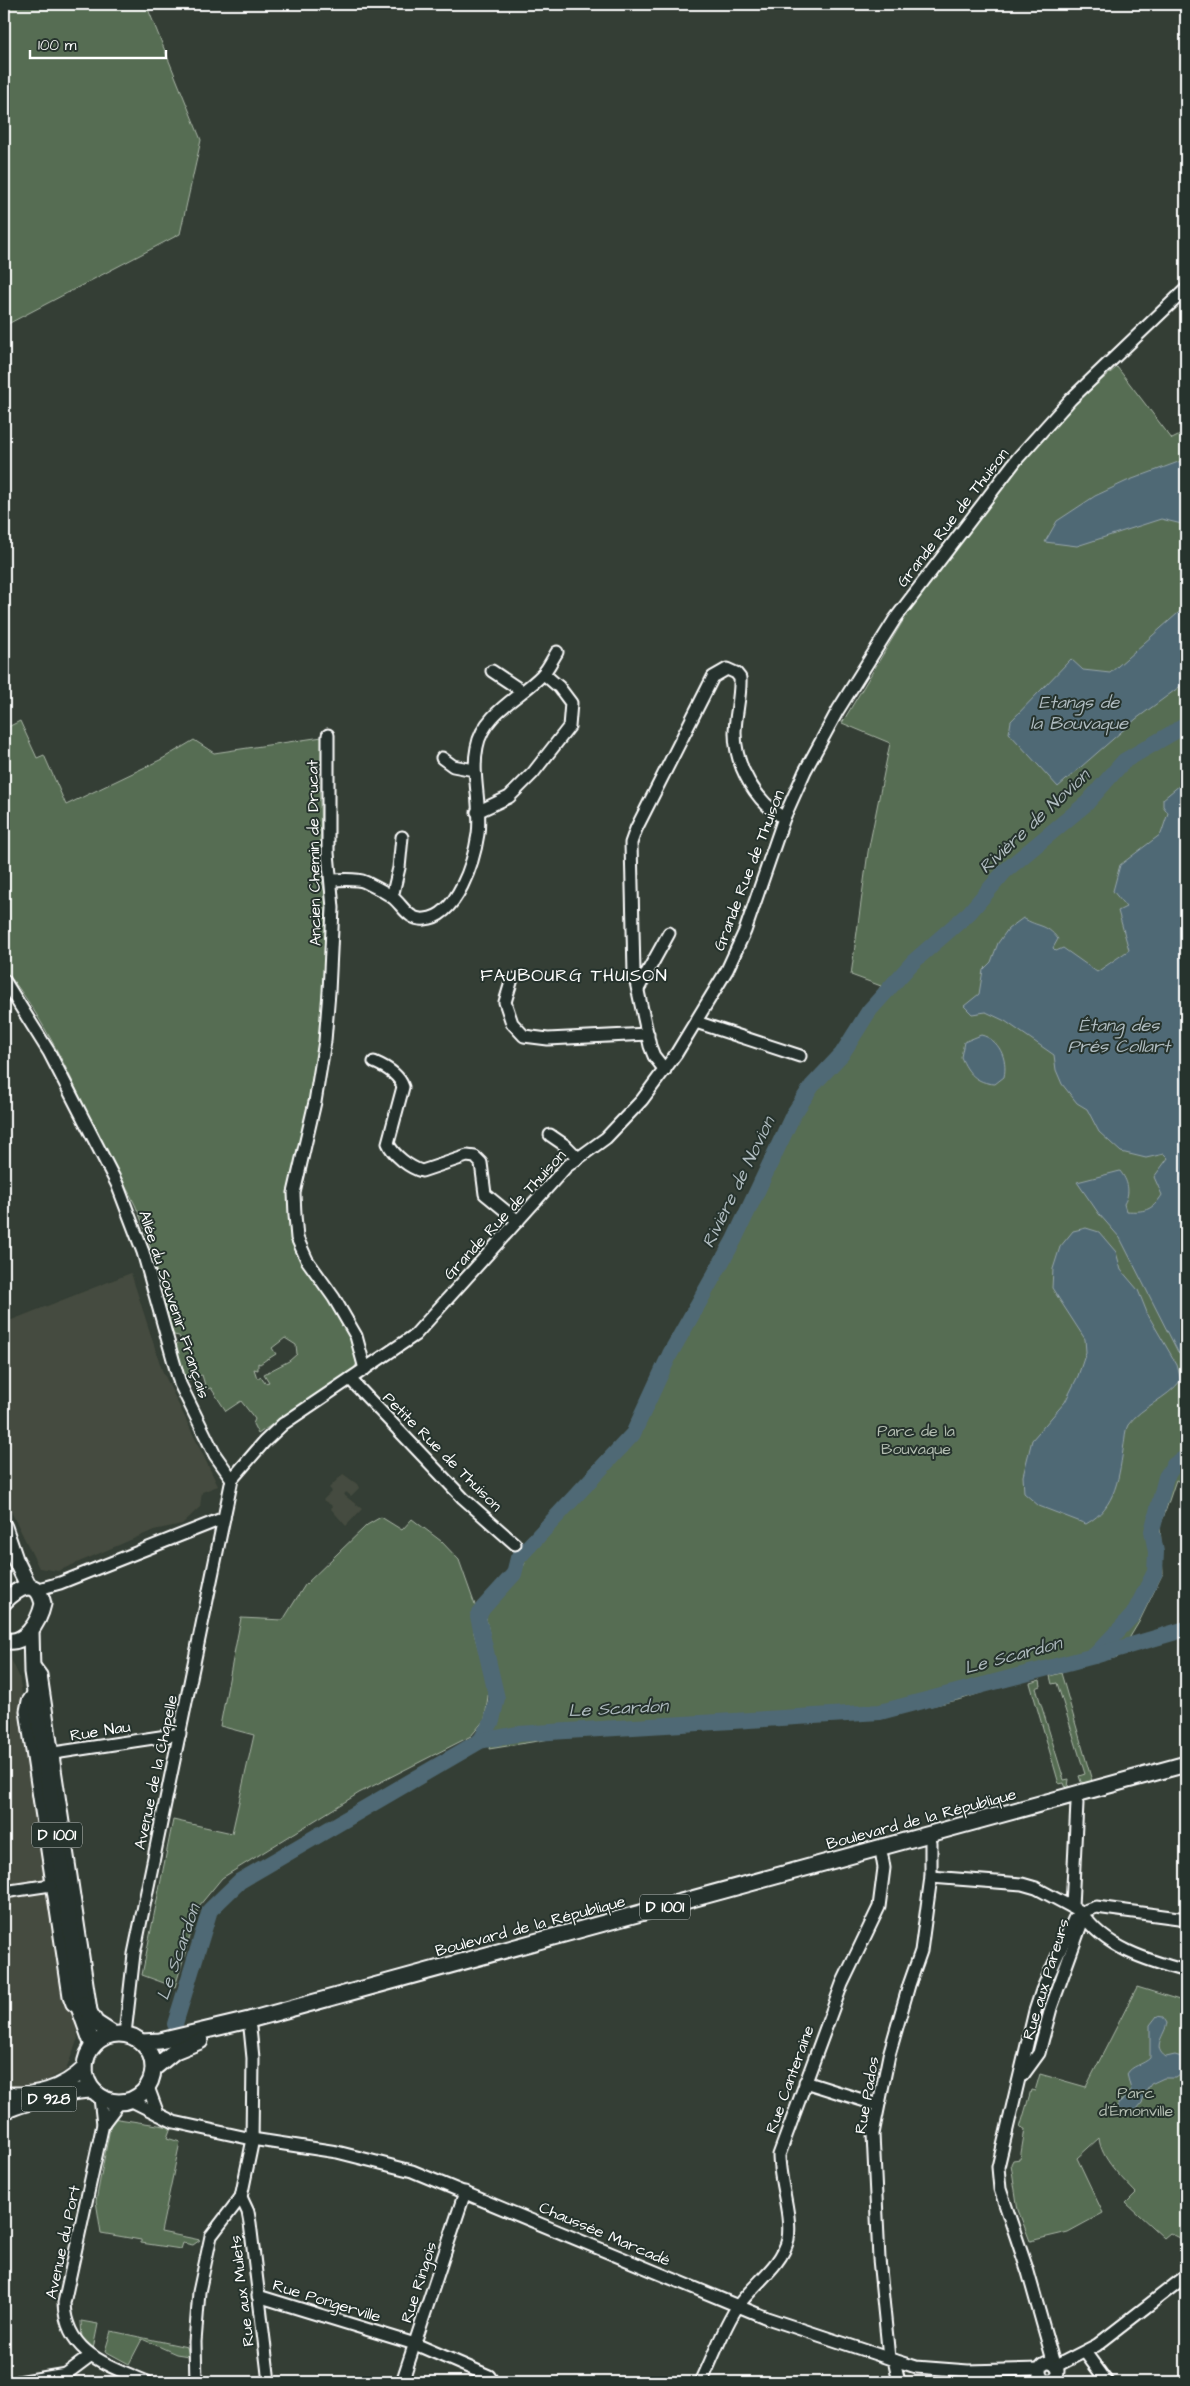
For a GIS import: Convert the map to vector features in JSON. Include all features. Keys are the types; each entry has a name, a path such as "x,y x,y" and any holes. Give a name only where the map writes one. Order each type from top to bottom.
{"main road":[{"path":"4,1527 26,1589 41,1596 43,1604 26,1636 8,1641"},
{"path":"4,1602 26,1589"},
{"name":"D 1001","path":"30,1630 35,1691 80,2004 93,2046"},
{"name":"D 1001","path":"8,1641 32,1668"},
{"name":"Boulevard de la République","path":"142,2042 160,2042 250,2020 1186,1764"},
{"name":"Boulevard de la République","path":"154,2068 186,2045 1186,1773"},
{"path":"80,2004 92,2018 119,2034 142,2042 149,2051 154,2068 148,2087 126,2102 96,2094 85,2075 86,2057 93,2046 105,2037 119,2034"},
{"name":"D 928","path":"4,2103 22,2096 51,2091 73,2079 85,2068"},
{"name":"D 928","path":"4,2103 76,2091 96,2094"}],"street":[{"name":"Grande Rue de Thuison","path":"224,1518 232,1479 264,1442 283,1424 398,1347 424,1326 566,1167 606,1138 632,1112 665,1070 727,970 745,931 784,818 805,771 838,710 916,590 1016,459 1071,399 1147,328 1186,288"},
{"path":"331,880 363,881 392,897 410,916 424,920 441,914 453,903 466,876 478,834 474,770 477,745 485,727 506,703 544,674 557,652"},
{"path":"665,1070 654,1056 634,973 632,843 636,829 713,677 720,672 728,669 736,673 740,678 735,732 736,751 746,777 770,810 784,818"},
{"path":"492,672 522,691"},
{"path":"478,812 509,797 533,773 569,727 571,703 560,687 544,674"},
{"name":"Ancien Chemin de Drucat","path":"328,735 328,853 334,908 325,1041 316,1102 294,1193 295,1216 297,1238 307,1260 334,1298 356,1336 365,1369"},
{"path":"442,758 453,766 474,770"},
{"path":"392,897 399,868 402,838"},
{"path":"638,989 669,933"},
{"path":"512,979 505,1002 512,1023 524,1036 548,1039 648,1034"},
{"name":"Allée du Souvenir Français","path":"4,980 49,1052 117,1184 143,1252 180,1384 215,1455 232,1479"},
{"path":"696,1022 800,1056"},
{"path":"374,1062 387,1067 401,1081 403,1088 388,1143 391,1150 416,1169 422,1171 467,1156 475,1157 481,1163 485,1194 518,1221"},
{"path":"550,1136 566,1146 578,1158"},
{"name":"Petite Rue de Thuison","path":"350,1379 463,1498 515,1544"},
{"path":"26,1589 60,1583 224,1518"},
{"name":"Avenue de la Chapelle","path":"119,2034 224,1518"},
{"path":"43,1604 60,1583"},
{"path":"32,1668 41,1675 92,2018"},
{"path":"35,1691 28,1701 26,1711 51,1885 69,1996 72,2004 80,2004"},
{"name":"Rue Nau","path":"54,1753 180,1734"},
{"path":"1076,1909 1077,1803"},
{"name":"Rue Pados","path":"899,2382 891,2359 878,2251 874,2134 878,2105 892,2046 909,1985 921,1951 931,1877 931,1843"},
{"name":"Rue Canteraine","path":"701,2382 738,2306 776,2262 788,2239 779,2155 842,1984 878,1907 884,1868 882,1856"},
{"path":"931,1877 1022,1884 1036,1888 1076,1909 1088,1924 1112,1942 1142,1958 1186,1971"},
{"path":"4,1892 51,1885"},
{"path":"1076,1909 1096,1907 1186,1919"},
{"name":"Rue aux Pareurs","path":"1055,2365 1028,2272 1000,2189 998,2166 1035,2011 1042,1990 1074,1919 1076,1909"},
{"path":"196,2382 195,2342 199,2292 211,2236 241,2197 252,2139 253,2058 250,2028"},
{"path":"805,2082 878,2105"},
{"path":"148,2087 158,2114"},
{"name":"Avenue du Port","path":"96,2094 103,2124 64,2303 68,2327 77,2343 90,2356 148,2382"},
{"name":"Chaussée Marcadé","path":"126,2102 174,2122 252,2139 337,2152 398,2166 787,2326 916,2367 968,2370 1040,2369"},
{"name":"Avenue du Port","path":"103,2124 126,2102"},
{"name":"Rue Ringois","path":"402,2382 465,2192"},
{"name":"Rue aux Mulets","path":"241,2197 248,2212 269,2382"},
{"path":"1055,2365 1058,2372 1054,2381 1042,2378 1040,2369 1046,2363 1055,2365 1085,2352 1186,2276"},
{"name":"Rue Pongerville","path":"258,2296 415,2344 489,2376 492,2382"},
{"path":"1085,2352 1107,2382"},
{"path":"18,2382 66,2374 90,2356"}],"shaded area":[{"path":"131,1273 162,1370 218,1486 202,1492 200,1507 182,1524 154,1530 58,1571 39,1568 4,1497 4,1323"},
{"path":"343,1474 357,1484 359,1488 351,1496 346,1492 344,1495 362,1509 346,1526 331,1509 331,1505 323,1500 332,1491 329,1488"},
{"path":"4,1653 10,1657 19,1676 78,2038 66,2070 33,2088 4,2084"}],"green space":[{"path":"4,4 146,4 201,140 180,234 4,326"},
{"name":"Parc de la Bouvaque","path":"1117,367 1172,439 1186,432 1186,1485 1176,1480 1160,1527 1163,1573 1139,1622 1118,1657 1027,1678 962,1699 877,1718 556,1738 489,1749 502,1698 485,1613 518,1578 525,1563 517,1553 629,1430 667,1353 731,1238 791,1113 812,1083 839,1054 881,986 851,975 868,852 890,743 842,723 925,584 1061,415"},
{"path":"20,721 37,758 44,755 66,805 162,759 194,740 214,753 322,737 323,764 319,764 322,881 329,910 325,1006 305,1133 294,1243 303,1265 325,1292 350,1333 358,1361 353,1370 258,1434 253,1424 255,1419 241,1401 226,1411 211,1388 206,1389 202,1375 185,1381 175,1346 181,1340 179,1336 174,1335 170,1330 150,1246 135,1205 113,1168 51,1040 37,1015 4,969 4,729","holes":["285,1338 296,1345 297,1354 289,1361 264,1374 269,1382 265,1383 260,1376 260,1378 257,1378 254,1369 258,1370 258,1363 260,1364 276,1354 272,1348"]},
{"path":"381,1517 402,1530 412,1519 441,1541 459,1560 476,1608 474,1633 489,1688 485,1719 471,1736 359,1793 222,1878 199,1906 175,1987 142,1975 173,1820 232,1833 254,1735 220,1726 241,1618 283,1620 305,1585 367,1525"},
{"path":"1061,1673 1092,1781 1085,1783 1081,1782 1079,1776 1085,1774 1057,1683 1052,1684 1050,1676"},
{"path":"1040,1680 1041,1686 1036,1688 1064,1780 1069,1779 1068,1787 1066,1788 1064,1783 1059,1784 1030,1683"},
{"name":"Parc d'Émonville","path":"1137,1987 1186,2002 1186,2245 1180,2238 1170,2233 1164,2238 1126,2203 1136,2193 1108,2161 1099,2138 1077,2158 1103,2213 1068,2232 1030,2241 1018,2210 1011,2164 1013,2160 1020,2159 1025,2129 1020,2128 1031,2090 1035,2091 1040,2074 1086,2087"},
{"path":"112,2118 171,2127 167,2138 180,2142 161,2232 200,2240 193,2245 183,2243 181,2249 141,2243 141,2240 101,2233 96,2201"},
{"path":"81,2321 98,2324 93,2349 82,2341"},
{"path":"111,2331 187,2347 189,2356 176,2354 142,2339 129,2364 105,2351"}],"water":[{"path":"1186,448 1186,525 1161,519 1077,546 1045,542 1057,521 1095,496 1127,481 1181,461"},
{"name":"Etangs de la Bouvaque","path":"1186,606 1186,682 1136,719 1058,787 1009,733 1011,721 1071,659 1083,670 1110,673"},
{"name":"Étang des Prés Collart","path":"1186,780 1186,1351 1184,1357 1178,1352 1120,1238 1099,1214 1077,1182 1120,1171 1128,1187 1124,1204 1126,1211 1143,1211 1155,1204 1162,1195 1154,1177 1168,1158 1164,1154 1146,1158 1121,1152 1099,1132 1087,1109 1077,1103 1062,1084 1056,1070 1054,1055 1005,1021 986,1012 972,1014 964,1006 979,994 983,970 991,962 998,943 1008,929 1023,918 1050,930 1054,934 1058,939 1053,948 1056,951 1063,948 1097,972 1129,950 1118,911 1126,907 1113,891 1120,865 1161,834 1168,813 1163,806 1163,799"},
{"path":"981,1035 997,1045 1005,1063 1004,1077 995,1084 983,1082 974,1076 961,1057 964,1042"},
{"path":"1086,1228 1099,1232 1116,1252 1121,1270 1138,1290 1148,1315 1177,1365 1181,1380 1128,1425 1115,1489 1104,1509 1086,1524 1039,1506 1024,1493 1023,1476 1032,1440 1065,1402 1078,1376 1086,1352 1085,1339 1052,1288 1053,1269 1060,1247 1073,1231"},
{"path":"1157,2016 1163,2017 1167,2023 1159,2045 1162,2053 1166,2057 1175,2055 1185,2058 1186,2071 1176,2078 1164,2078 1151,2084 1145,2093 1142,2103 1132,2115 1119,2111 1118,2103 1129,2095 1131,2090 1127,2074 1150,2058 1150,2025"}],"waterway":[{"name":"Rivière de Novion","path":"480,1741 492,1721 497,1698 478,1617 483,1608 514,1574 518,1558 633,1434 670,1354 734,1240 793,1115 812,1086 842,1054 869,1011 913,962 969,913 1005,871 1087,803 1124,761 1186,725"},
{"path":"1094,1656 1133,1615 1155,1572 1156,1552 1152,1531 1166,1477 1174,1465 1186,1457"},
{"name":"Le Scardon","path":"175,2024 210,1910 240,1881 480,1741 517,1734 880,1712 1094,1656 1186,1629"}],"district":[{"name":"FAUBOURG THUISON","path":"574,975"}]}
